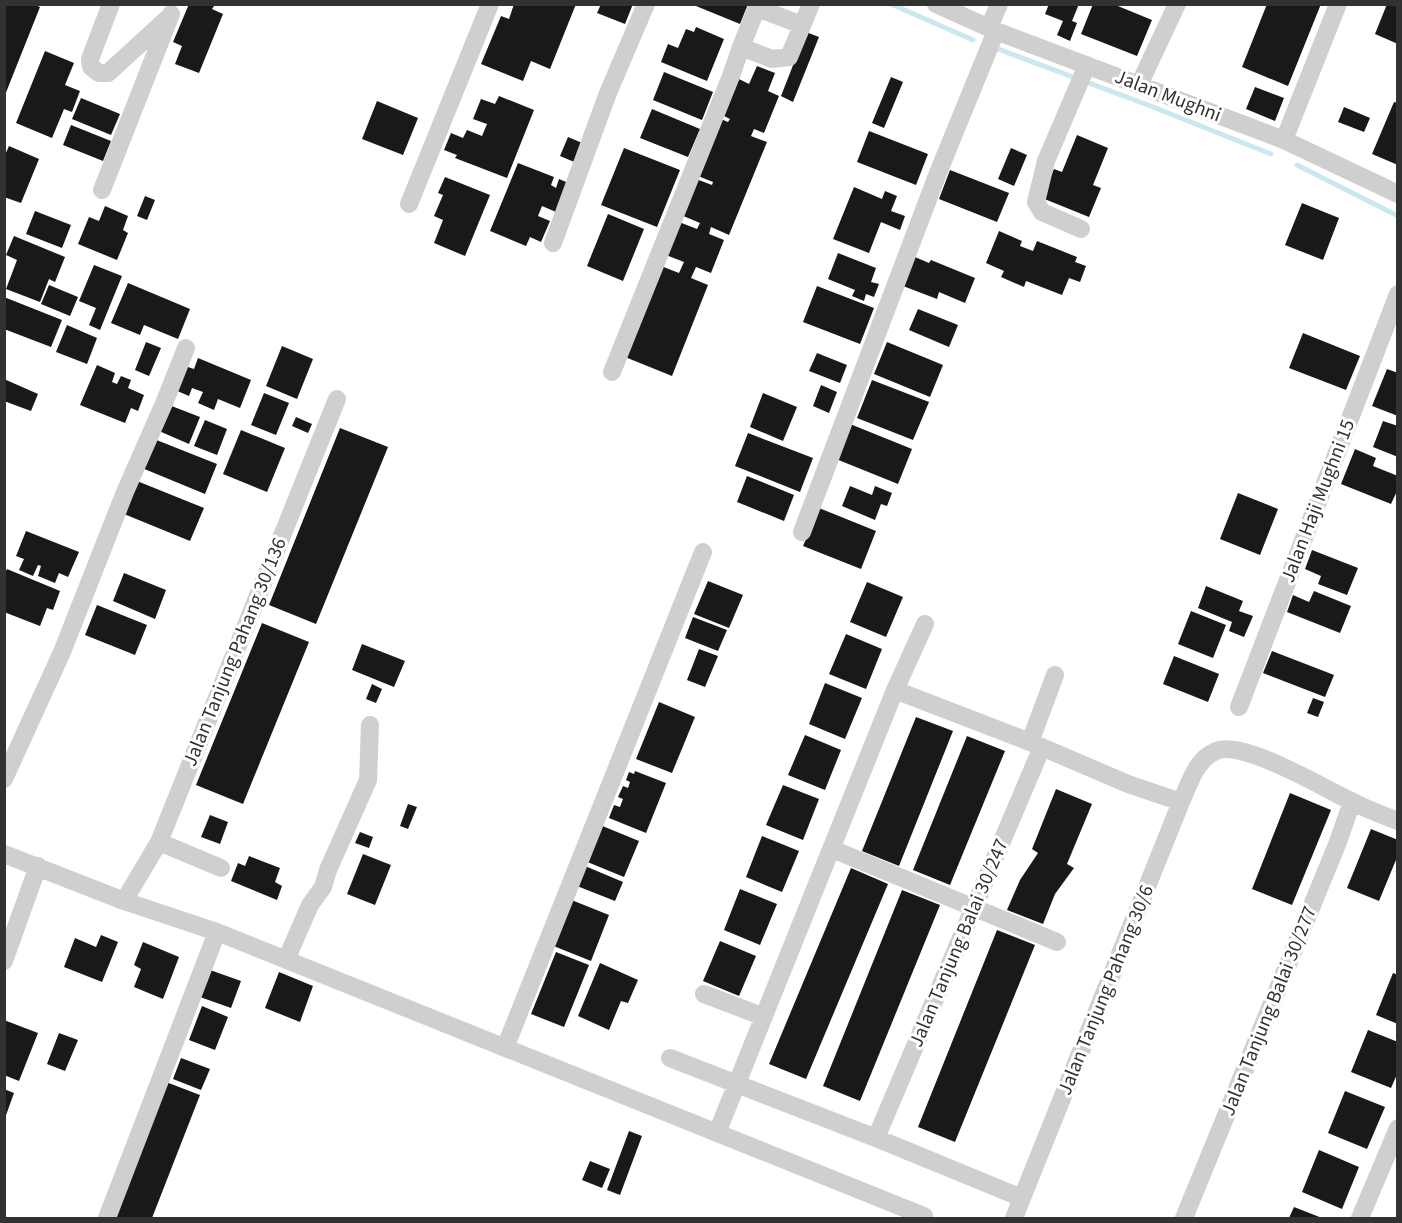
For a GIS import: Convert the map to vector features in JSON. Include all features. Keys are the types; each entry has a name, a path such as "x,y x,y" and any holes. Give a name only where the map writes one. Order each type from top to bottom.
{"street":[{"path":"111,4 90,59 91,67 99,73 108,73 173,9"},
{"path":"410,204 490,4"},
{"path":"553,243 608,93 646,4"},
{"path":"741,47 772,59 789,57 811,4"},
{"name":"Jalan Mughni","path":"936,4 1084,69 1139,85 1284,140 1398,194"},
{"path":"802,532 992,29 999,4"},
{"path":"1139,85 1176,4"},
{"path":"1284,140 1338,4"},
{"path":"102,190 173,9"},
{"path":"612,372 756,10 760,9 802,26"},
{"path":"1081,229 1042,212 1035,202 1046,161 1084,69"},
{"name":"Jalan Haji Mughni 15","path":"1239,707 1398,294"},
{"path":"4,779 62,652 125,492 186,348"},
{"name":"Jalan Tanjung Pahang 30/136","path":"124,901 159,842 337,399"},
{"path":"505,1048 703,552"},
{"path":"717,1133 895,690 925,624"},
{"name":"Jalan Tanjung Balai 30/247","path":"876,1138 975,908 1036,744 1055,675"},
{"path":"895,690 1036,744 1128,784 1181,802"},
{"path":"286,960 310,905 323,887 328,870 368,780 370,725"},
{"name":"Jalan Tanjung Pahang 30/6","path":"1014,1218 1199,762 1217,750 1229,749 1254,755 1309,779 1352,802"},
{"path":"1352,802 1398,821"},
{"name":"Jalan Tanjung Balai 30/277","path":"1184,1218 1338,842 1352,802"},
{"path":"159,842 221,868"},
{"path":"832,849 1057,942"},
{"path":"4,854 124,901 218,932 924,1216"},
{"path":"4,961 38,866"},
{"path":"107,1218 218,932"},
{"path":"704,994 764,1017"},
{"path":"670,1058 1022,1198"},
{"path":"1360,1218 1398,1128"}],"building":[{"path":"4,4 33,4 40,7 5,95"},
{"path":"189,4 210,4 214,6 212,9 223,14 199,73 175,64 182,46 173,42"},
{"path":"514,4 576,4 550,69 531,61 523,81 481,64 501,16 509,19"},
{"path":"601,4 633,4 625,24 597,13"},
{"path":"691,4 748,4 740,24"},
{"path":"1049,4 1079,4 1072,21 1077,23 1070,41 1057,35 1063,21 1045,14"},
{"path":"1093,4 1113,4 1152,20 1137,56 1081,34"},
{"path":"1267,4 1321,4 1288,86 1242,67"},
{"path":"1387,4 1398,4 1398,44 1375,34"},
{"path":"696,27 724,39 707,81 661,62 668,44 678,48 686,29 694,32"},
{"path":"806,32 819,37 793,102 781,96"},
{"path":"45,51 74,63 65,85 80,91 72,112 64,109 52,138 16,123"},
{"path":"757,66 775,73 768,91 779,96 764,133 754,129 751,136 767,142 729,235 711,227 709,234 724,240 711,273 696,267 691,278 708,285 672,376 625,357 661,266 679,273 684,262 666,255 679,222 697,229 700,223 681,215 696,179 712,185 713,182 698,176 721,119 728,122 730,119 724,116 739,79 749,84"},
{"path":"664,72 713,92 702,120 653,100"},
{"path":"891,77 903,82 884,128 872,123"},
{"path":"1255,87 1284,98 1275,121 1246,109"},
{"path":"499,96 534,110 507,178 455,158 457,155 444,150 451,133 463,138 467,130 482,136 487,124 473,119 481,99 495,104"},
{"path":"81,98 120,114 111,135 72,119"},
{"path":"377,101 418,118 403,155 362,139"},
{"path":"1394,102 1398,103 1398,165 1372,154"},
{"path":"1344,107 1370,118 1364,132 1338,122"},
{"path":"652,109 700,129 688,157 640,138"},
{"path":"71,125 111,141 103,161 63,145"},
{"path":"869,131 928,154 916,185 857,162"},
{"path":"1077,135 1108,148 1093,185 1101,188 1089,217 1042,198 1054,169 1062,172"},
{"path":"568,137 587,145 579,164 560,156"},
{"path":"9,146 39,159 21,203 4,197 4,157"},
{"path":"624,148 680,170 657,227 601,205"},
{"path":"1011,148 1027,155 1014,186 998,179"},
{"path":"518,163 554,177 551,185 556,188 559,179 571,184 556,212 542,206 538,216 550,221 541,242 530,237 526,246 490,231"},
{"path":"950,170 1009,193 997,222 939,199"},
{"path":"445,177 490,195 465,256 434,243 443,220 434,216 443,195 438,193"},
{"path":"854,187 882,199 885,191 897,196 891,211 905,216 900,230 881,222 869,253 833,239"},
{"path":"145,196 155,200 147,220 137,216"},
{"path":"1302,203 1339,218 1323,260 1285,245"},
{"path":"105,206 128,216 123,230 128,233 117,260 78,244 89,217 99,221"},
{"path":"35,211 71,225 62,248 26,234"},
{"path":"608,214 644,229 623,281 587,266"},
{"path":"999,231 1022,241 1020,246 1033,251 1037,241 1077,257 1075,262 1086,266 1080,282 1069,278 1062,295 1026,281 1024,287 1001,277 1004,271 986,263"},
{"path":"14,236 65,257 55,282 49,279 40,302 6,289 17,260 6,255"},
{"path":"838,253 876,268 871,282 879,284 874,297 866,294 864,301 852,296 855,290 828,279"},
{"path":"915,257 929,263 931,260 975,278 965,303 939,292 937,299 903,286"},
{"path":"94,265 122,276 100,330 89,325 96,308 79,301"},
{"path":"128,283 190,309 178,339 144,325 140,335 111,323"},
{"path":"49,285 78,297 70,316 41,304"},
{"path":"817,286 874,308 860,344 803,322"},
{"path":"4,297 62,320 51,347 4,329"},
{"path":"918,309 958,325 949,347 909,330"},
{"path":"67,325 97,338 87,364 56,352"},
{"path":"1303,333 1360,356 1346,390 1289,368"},
{"path":"146,342 161,348 149,376 135,370"},
{"path":"887,342 943,365 930,397 874,374"},
{"path":"282,346 313,359 297,399 266,386"},
{"path":"817,353 847,365 840,383 809,371"},
{"path":"198,358 251,380 240,408 218,399 214,410 198,403 203,392 192,388 189,396 175,390 185,366 194,369"},
{"path":"97,365 115,373 112,382 117,384 121,376 131,380 128,388 144,395 138,411 131,408 125,423 80,405"},
{"path":"1387,369 1398,373 1398,416 1372,406"},
{"path":"4,379 38,394 31,411 4,401"},
{"path":"872,380 929,402 913,440 857,418"},
{"path":"821,385 837,392 829,413 813,406"},
{"path":"264,393 289,403 276,435 251,425"},
{"path":"763,393 797,407 783,441 750,427"},
{"path":"169,405 200,417 189,444 159,431"},
{"path":"296,417 312,424 308,433 292,426"},
{"path":"205,420 227,429 217,455 194,446"},
{"path":"1383,421 1398,426 1398,457 1373,447"},
{"path":"850,424 912,449 898,484 836,459"},
{"path":"340,428 388,447 316,624 269,605"},
{"path":"241,430 285,448 267,492 223,474"},
{"path":"748,433 813,458 800,492 735,466"},
{"path":"154,439 217,464 205,494 142,468"},
{"path":"1355,449 1376,458 1373,466 1398,476 1398,489 1391,504 1341,484"},
{"path":"747,476 794,495 784,521 737,502"},
{"path":"137,481 204,508 190,541 124,514"},
{"path":"850,486 872,495 875,486 892,493 887,506 881,504 875,520 842,506"},
{"path":"1238,493 1278,509 1260,555 1220,539"},
{"path":"819,508 876,531 861,569 803,546"},
{"path":"26,531 79,552 68,577 59,573 55,583 38,576 41,566 38,565 33,576 19,570 24,559 16,556"},
{"path":"1312,550 1358,568 1347,595 1318,584 1321,576 1305,569"},
{"path":"7,569 60,591 53,610 47,608 40,626 4,612 4,575"},
{"path":"124,573 166,590 155,619 113,601"},
{"path":"708,581 743,595 729,628 694,614"},
{"path":"867,582 903,597 886,637 850,622"},
{"path":"1206,586 1243,601 1239,611 1253,616 1244,637 1229,631 1232,622 1198,608"},
{"path":"1314,591 1351,606 1340,633 1287,612 1293,595 1309,602"},
{"path":"97,605 147,625 135,655 85,635"},
{"path":"1191,611 1226,625 1213,658 1178,644"},
{"path":"693,617 727,630 718,651 685,638"},
{"path":"262,623 309,642 243,804 196,785"},
{"path":"846,634 882,649 866,689 829,674"},
{"path":"362,644 405,661 394,687 352,670"},
{"path":"699,649 718,656 705,687 687,680"},
{"path":"1272,651 1334,675 1325,697 1263,673"},
{"path":"1174,656 1219,674 1208,702 1163,684"},
{"path":"825,683 862,698 845,739 809,724"},
{"path":"372,684 382,689 376,703 366,699"},
{"path":"1313,698 1324,702 1318,717 1307,713"},
{"path":"659,702 695,717 672,773 636,759"},
{"path":"916,717 953,731 899,866 862,851"},
{"path":"805,735 841,750 825,790 788,775"},
{"path":"967,736 1005,751 950,885 913,870"},
{"path":"635,771 666,783 646,833 609,818 614,805 620,807 623,799 618,797 623,786 628,788 630,782 626,780 629,772 634,774"},
{"path":"783,785 819,799 803,840 766,825"},
{"path":"1056,789 1092,804 1067,864 1074,868 1055,894 1043,924 1007,910 1020,880 1038,853 1032,849"},
{"path":"1290,793 1331,810 1292,905 1252,889"},
{"path":"408,804 417,807 408,829 400,826"},
{"path":"210,815 228,822 220,844 201,837"},
{"path":"600,825 639,841 624,877 585,861"},
{"path":"1371,829 1398,840 1398,855 1379,901 1347,888"},
{"path":"360,832 373,837 369,848 355,843"},
{"path":"762,836 799,851 782,892 746,877"},
{"path":"363,854 391,865 375,905 347,894"},
{"path":"249,856 280,868 275,882 282,886 277,900 231,881 238,863 245,866"},
{"path":"585,866 623,882 615,901 577,886"},
{"path":"851,868 888,884 806,1079 769,1064"},
{"path":"740,889 777,904 760,945 724,930"},
{"path":"902,890 940,905 860,1101 823,1086"},
{"path":"569,899 609,915 591,961 551,945"},
{"path":"997,930 1035,945 955,1142 918,1127"},
{"path":"101,935 118,942 102,982 64,967 75,938 96,947"},
{"path":"720,941 756,956 739,996 703,981"},
{"path":"143,942 179,957 163,999 134,987 141,969 134,965"},
{"path":"556,952 589,965 564,1027 531,1014"},
{"path":"600,963 638,980 628,1003 621,1001 609,1030 578,1016"},
{"path":"210,970 241,981 231,1008 200,997"},
{"path":"279,972 313,986 300,1022 265,1008"},
{"path":"1393,973 1398,975 1398,1024 1376,1015"},
{"path":"202,1006 228,1017 215,1050 189,1040"},
{"path":"4,1020 38,1033 19,1081 4,1075"},
{"path":"1368,1030 1398,1042 1398,1072 1391,1088 1351,1072"},
{"path":"59,1033 78,1040 65,1071 47,1064"},
{"path":"181,1058 210,1069 201,1090 173,1079"},
{"path":"166,1082 200,1095 152,1218 113,1218"},
{"path":"4,1089 14,1093 5,1118 4,1118"},
{"path":"1345,1091 1385,1107 1367,1149 1328,1133"},
{"path":"629,1131 642,1136 620,1195 607,1190"},
{"path":"1319,1150 1359,1167 1342,1209 1302,1192"},
{"path":"590,1161 610,1169 602,1188 582,1180"},
{"path":"1294,1207 1322,1218 1289,1218"}],"waterway":[{"path":"891,4 973,40"},
{"path":"998,49 1271,154"},
{"path":"1297,165 1398,216"}]}
